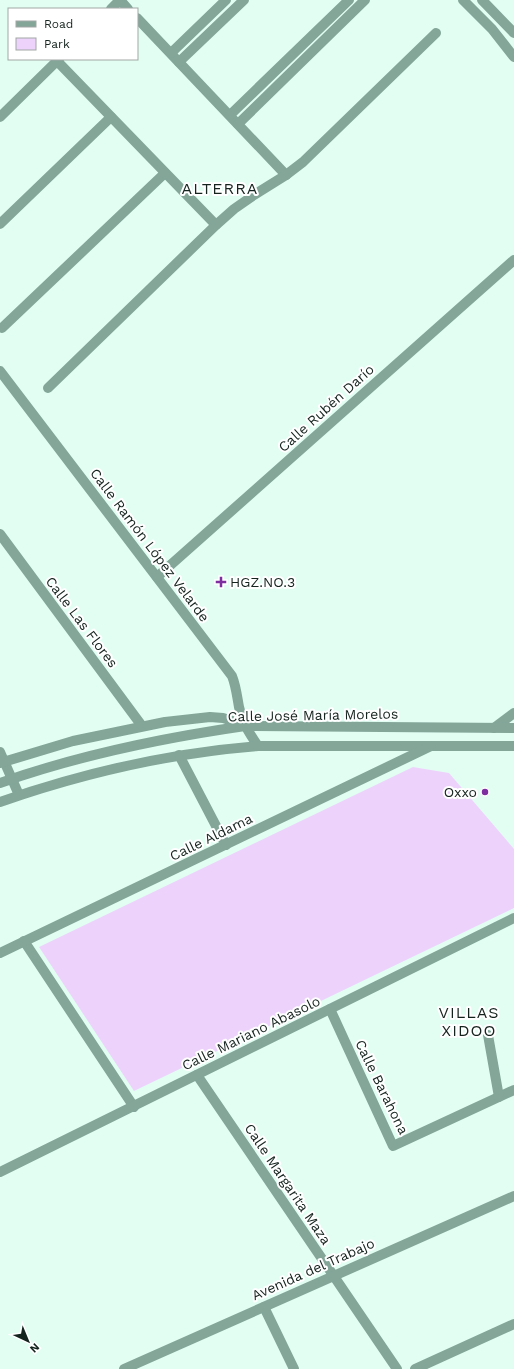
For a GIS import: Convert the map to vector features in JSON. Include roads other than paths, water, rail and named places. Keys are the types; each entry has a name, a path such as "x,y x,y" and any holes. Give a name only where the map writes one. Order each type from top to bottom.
{"street":[{"path":"112,8 120,0 127,8"},
{"path":"171,53 226,0"},
{"path":"179,62 244,0"},
{"path":"230,115 348,0"},
{"path":"238,124 366,0"},
{"path":"463,0 492,29 514,56"},
{"path":"482,0 514,33"},
{"path":"138,19 286,175"},
{"path":"48,388 216,225 234,209 286,175 308,156 436,33"},
{"path":"0,117 58,60 216,225"},
{"path":"0,224 111,117"},
{"path":"2,328 165,173"},
{"name":"Calle Rubén Darío","path":"157,577 514,260"},
{"name":"Calle Ramón López Velarde","path":"0,371 232,676 236,685 239,707 245,726 258,746"},
{"name":"Calle Las Flores","path":"0,534 142,726"},
{"path":"494,728 514,714"},
{"path":"19,795 2,759 73,741 142,726 210,717 223,718 245,726"},
{"name":"Calle José María Morelos","path":"0,784 88,756 127,747 245,726 514,728"},
{"name":"Calle Aldama","path":"0,953 434,745"},
{"path":"0,802 79,777 179,755 220,749 258,746 514,746"},
{"path":"179,755 226,845"},
{"name":"Calle Mariano Abasolo","path":"0,1172 514,918"},
{"path":"24,941 134,1106"},
{"name":"Calle Barahona","path":"330,1009 393,1146 514,1090"},
{"path":"488,1035 499,1097"},
{"name":"Calle Margarita Maza","path":"197,1075 396,1369"},
{"name":"Avenida del Trabajo","path":"124,1369 514,1196"},
{"path":"264,1307 294,1369"},
{"path":"415,1369 514,1324"}],"place":[{"name":"HGZ.NO.3","path":"221,582"},
{"name":"Oxxo","path":"485,792"}],"district":[{"name":"ALTERRA","path":"220,188"},
{"name":"VILLAS XIDOO","path":"469,1021"}]}
